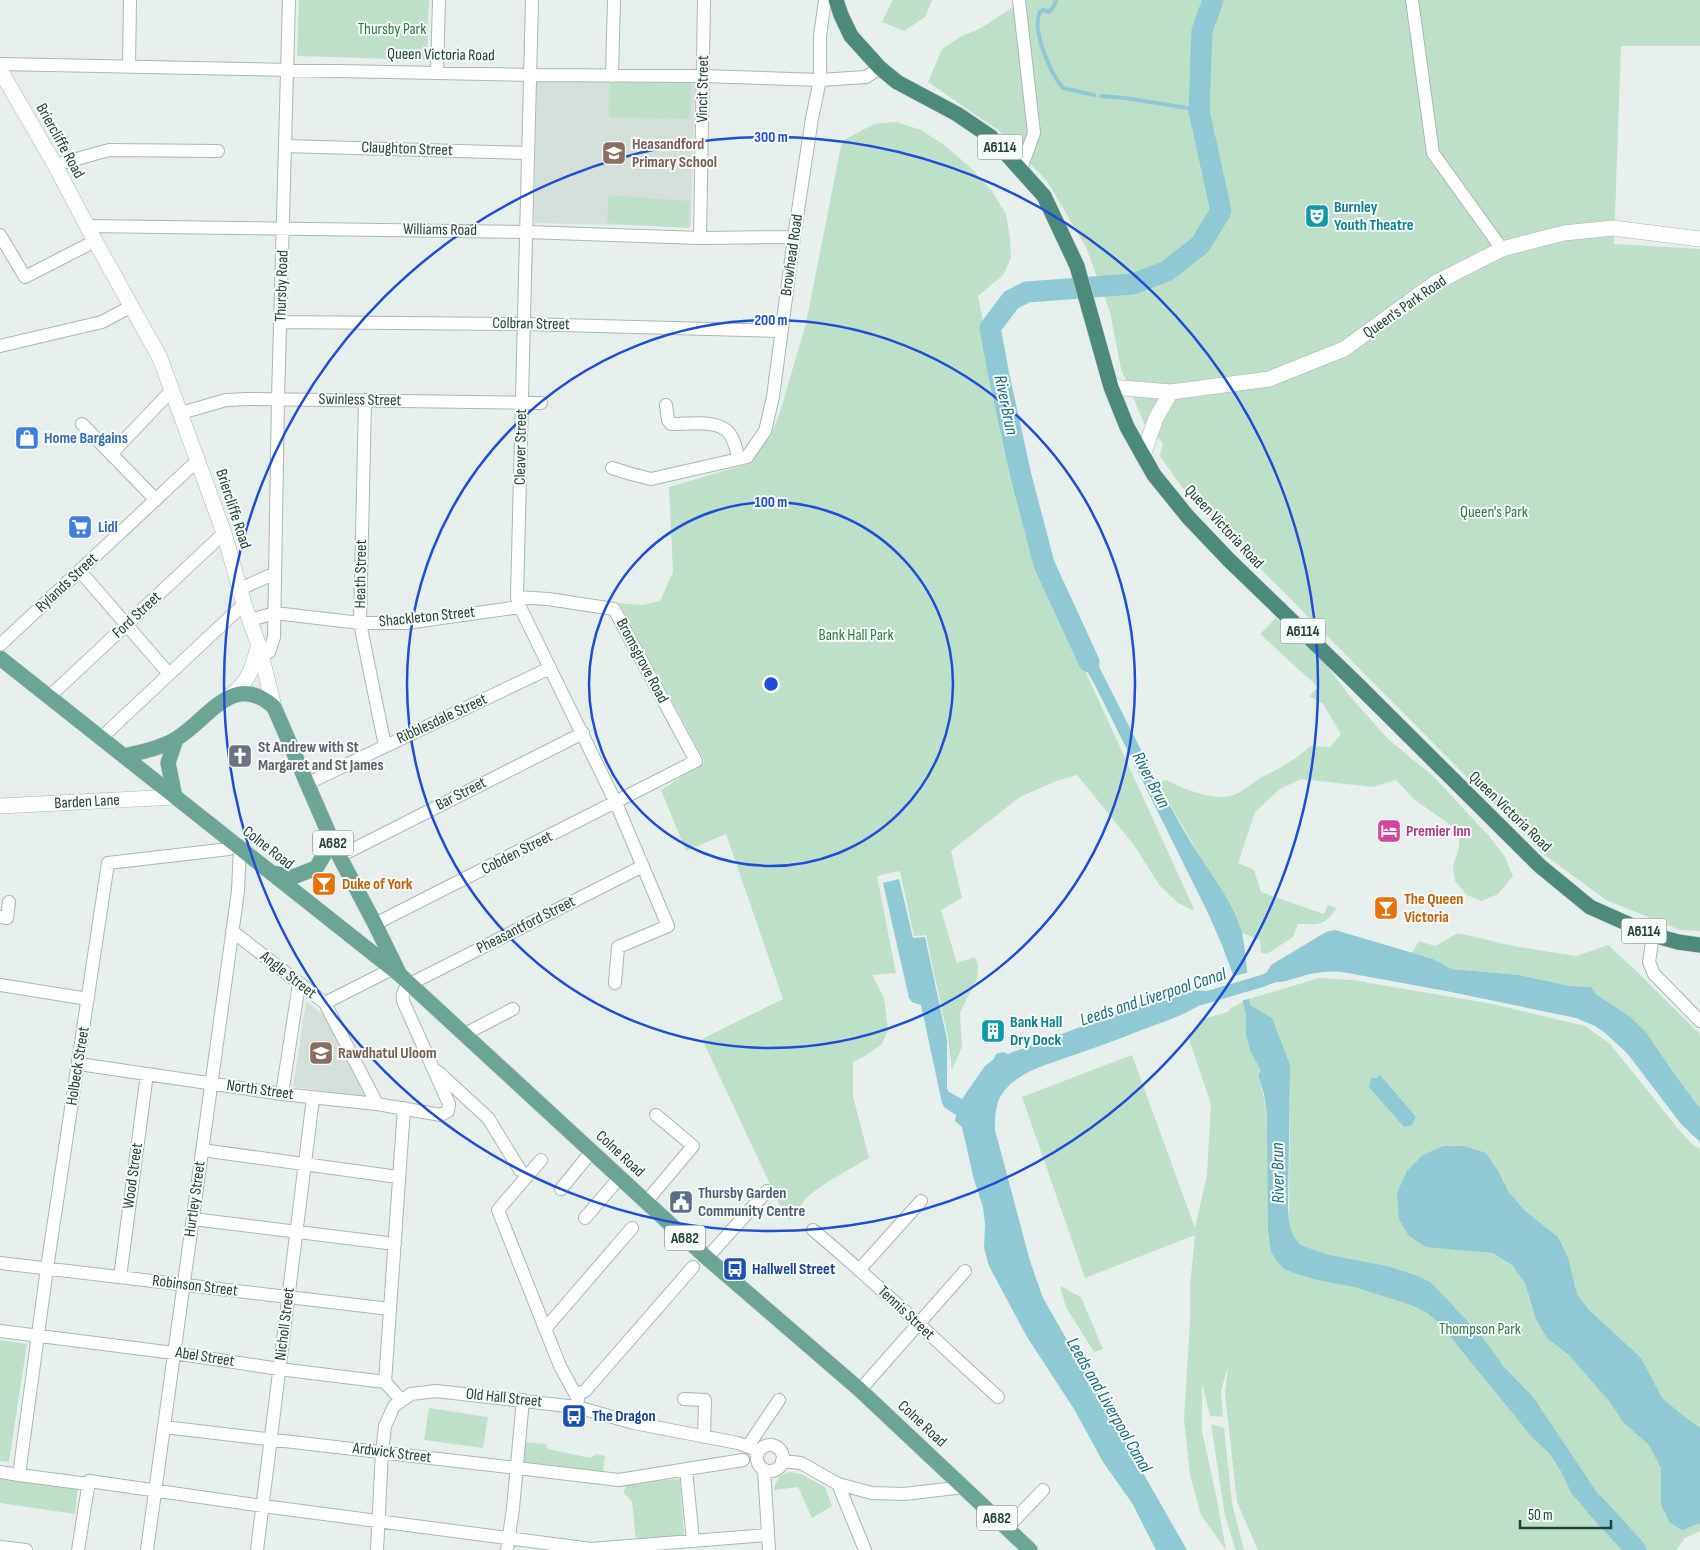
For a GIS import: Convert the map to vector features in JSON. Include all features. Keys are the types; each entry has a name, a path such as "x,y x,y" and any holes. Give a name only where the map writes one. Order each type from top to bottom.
{"highway":[{"name":"A6114","path":"836,0 841,15 852,36 876,64"},
{"name":"Queen Victoria Road","path":"876,64 897,82 957,114 991,137 1044,196 1077,266 1111,387 1127,427 1154,475 1201,532 1521,848 1590,907 1653,935 1678,942 1700,945"}],"main road":[{"path":"0,658 124,756 176,739 230,696 243,693 255,695 274,707"},
{"name":"Briercliffe Road","path":"274,707 327,829 400,976"},
{"path":"175,797 168,763 176,739"},
{"name":"Colne Road","path":"124,756 400,976 707,1258 860,1390 1030,1550"},
{"name":"A682","path":"270,873 293,877 316,868 324,855 327,829"}],"street":[{"path":"129,67 130,0"},
{"name":"Thursby Road","path":"260,651 269,652 274,637 278,399 289,0"},
{"path":"437,73 440,0"},
{"name":"Cleaver Street","path":"532,0 518,602 616,803 668,926 618,947 615,983"},
{"path":"612,76 614,0"},
{"name":"Vincit Street","path":"700,238 704,0"},
{"name":"Browhead Road","path":"612,468 652,479 739,459 747,457 765,431 773,397 794,236 812,118 820,80 820,36 824,0"},
{"path":"1019,0 1034,133 1021,169"},
{"path":"1412,0 1433,153 1502,249"},
{"name":"Queen Victoria Road","path":"0,64 530,75 703,76 820,80 866,77 876,64"},
{"name":"Briercliffe Road","path":"0,70 55,165 160,358 224,533 260,651 274,707"},
{"name":"Claughton Street","path":"285,146 528,153"},
{"path":"55,165 110,150 218,151"},
{"name":"Williams Road","path":"87,226 526,232 700,238 794,236"},
{"name":"Queen's Park Road","path":"1111,387 1171,392 1269,379 1344,349 1435,283 1502,249 1564,233 1613,228 1700,239"},
{"path":"0,235 25,276 95,241"},
{"path":"0,346 102,322 132,306"},
{"name":"Colbran Street","path":"281,322 524,324 782,331"},
{"path":"112,453 172,390"},
{"path":"1143,455 1156,418 1171,392"},
{"name":"Swinless Street","path":"181,413 226,400 541,403"},
{"name":"Heath Street","path":"365,400 360,623 385,746"},
{"path":"666,405 668,420 671,424 707,424 726,430 732,439 739,459"},
{"path":"82,424 156,500"},
{"name":"Rylands Street","path":"0,645 198,460"},
{"name":"Ford Street","path":"49,697 224,533"},
{"path":"80,571 170,674"},
{"path":"101,738 170,674 242,596 275,572"},
{"name":"Bromsgrove Road","path":"518,602 548,600 614,609 696,761 658,782"},
{"name":"Shackleton Street","path":"275,613 360,623 406,623 518,602"},
{"path":"250,620 275,613"},
{"path":"230,696 250,674 260,651"},
{"name":"Ribblesdale Street","path":"306,784 550,668"},
{"name":"Bar Street","path":"340,856 547,750 583,734"},
{"name":"Cobden Street","path":"375,924 658,782"},
{"name":"Barden Lane","path":"0,806 175,797"},
{"name":"Holbeck Street","path":"20,1475 47,1268 108,863 229,849 237,846"},
{"name":"Hurtley Street","path":"147,1550 238,891 237,846"},
{"name":"Pheasantford Street","path":"325,1003 400,976 642,866"},
{"path":"4,920 10,902"},
{"name":"Angle Street","path":"232,931 325,1003 377,1104"},
{"path":"1653,935 1650,962 1654,974 1700,1021"},
{"path":"400,976 403,1001 434,1069 488,1118 520,1170"},
{"path":"282,1094 299,984"},
{"path":"0,985 88,999"},
{"path":"465,1034 513,1009"},
{"name":"North Street","path":"78,1064 282,1094 377,1104 441,1115 448,1111 449,1104 434,1069"},
{"name":"Wood Street","path":"120,1277 147,1074"},
{"name":"Nicholl Street","path":"257,1550 313,1098"},
{"path":"377,1550 385,1426 394,1406 401,1400 385,1382 404,1108"},
{"path":"646,1202 692,1146 656,1115"},
{"path":"202,1150 398,1177"},
{"path":"562,1189 592,1151"},
{"path":"541,1160 498,1210 560,1366 576,1401 693,1267"},
{"path":"586,1218 620,1177"},
{"path":"707,1258 767,1191"},
{"path":"860,1269 921,1201"},
{"path":"193,1219 395,1244"},
{"path":"545,1329 632,1228"},
{"name":"Tennis Street","path":"813,1230 860,1269 918,1325 998,1397"},
{"name":"Robinson Street","path":"0,1262 390,1309"},
{"path":"860,1390 965,1271"},
{"name":"Abel Street","path":"0,1331 385,1382"},
{"name":"Old Hall Street","path":"401,1400 411,1394 436,1391 523,1400 576,1401 634,1423 738,1443 754,1449"},
{"path":"684,1399 705,1400 704,1437"},
{"path":"508,1544 523,1400"},
{"path":"754,1449 779,1400"},
{"name":"Ardwick Street","path":"164,1427 619,1480 743,1460"},
{"path":"754,1449 767,1445 776,1447 780,1451 782,1461 776,1469 764,1470"},
{"path":"754,1449 758,1463 764,1470 768,1550"},
{"path":"782,1461 801,1463 838,1484 872,1493 904,1494 964,1487"},
{"path":"686,1469 693,1541"},
{"path":"0,1472 155,1490 262,1506 379,1520 508,1544 591,1549 767,1535"},
{"path":"78,1550 88,1482"},
{"path":"838,1484 865,1550"},
{"path":"1007,1528 1044,1490"},
{"path":"0,1547 26,1550"}],"shaded area":[{"name":"Heasandford Primary School","path":"537,80 695,83 691,227 534,223"},
{"name":"Rawdhatul Uloom","path":"306,1002 328,1019 365,1097 293,1087"}],"green space":[{"name":"Thursby Park","path":"299,0 429,0 427,60 297,56"},
{"path":"893,0 932,0 925,17 904,31 882,22"},
{"name":"Queen's Park","path":"1018,0 1700,0 1700,46 1621,46 1614,244 1700,249 1700,931 1680,930 1606,900 1542,853 1181,486 1160,456 1163,443 1144,423 1121,369 1110,312 1086,247 1047,181 998,130 928,82 942,49 962,36 981,28 1010,9"},
{"path":"610,82 691,83 690,119 609,117"},
{"name":"Bank Hall Park","path":"896,122 921,130 944,145 971,168 991,190 1006,214 1011,258 1003,275 978,296 1026,534 1034,559 1195,911 1178,903 1160,886 1134,845 1077,775 1056,781 1020,797 951,851 962,898 941,910 957,963 975,957 978,965 977,978 960,1013 962,1047 952,1070 948,1038 926,935 914,936 900,871 877,876 896,973 872,975 884,998 888,1030 882,1044 853,1062 853,1096 869,1158 829,1181 808,1196 789,1220 784,1214 702,1039 783,999 726,834 686,851 661,790 705,762 619,603 642,605 660,601 673,572 669,487 748,464 771,435 781,409 806,323 842,141 874,124"},
{"path":"609,195 690,201 689,228 607,223"},
{"path":"1276,618 1325,663 1349,695 1388,739 1433,776 1489,836 1505,857 1513,876 1498,894 1481,901 1467,895 1455,881 1453,866 1459,848 1459,831 1415,800 1396,780 1373,787 1301,779 1280,789 1255,812 1238,863 1254,870 1261,892 1324,914 1328,905 1337,908 1328,919 1320,923 1298,924 1293,937 1267,954 1261,953 1260,940 1242,933 1231,907 1216,880 1204,864 1158,783 1166,780 1210,796 1220,797 1236,794 1288,763 1310,746 1330,747 1341,734 1323,704 1309,696 1318,687 1260,634"},
{"path":"1458,933 1513,946 1576,956 1608,945 1700,1034 1700,1108 1673,1072 1591,987 1570,986 1519,975 1452,969 1433,959 1412,953 1419,941 1435,946"},
{"name":"Thompson Park","path":"1319,978 1352,980 1493,1004 1585,1026 1610,1044 1680,1131 1693,1145 1700,1149 1700,1531 1685,1538 1676,1550 1258,1550 1237,1502 1225,1394 1228,1366 1221,1391 1223,1417 1210,1416 1202,1383 1202,1431 1226,1550 1201,1515 1190,1475 1184,1420 1190,1321 1190,1286 1195,1235 1085,1278 1022,1097 1132,1055 1195,1228 1207,1175 1211,1104 1189,1039 1200,1020 1228,1012 1231,1008 1243,1002 1261,1070 1258,1076 1266,1114 1269,1153 1269,1241 1289,1218 1290,1065 1272,1019 1250,1005 1249,999"},
{"path":"1060,1286 1081,1297 1103,1349 1094,1352 1066,1307"},
{"path":"0,1340 27,1344 9,1462 0,1461"},
{"path":"429,1408 488,1417 483,1448 424,1440"},
{"path":"1211,1424 1224,1428 1232,1503 1244,1550 1236,1550 1225,1516"},
{"path":"525,1442 546,1444 548,1449 590,1458 597,1454 605,1456 603,1472 523,1462"},
{"path":"790,1472 801,1474 825,1487 832,1506 812,1518 798,1487 774,1490 779,1478"},
{"path":"0,1476 78,1486 75,1514 0,1503"},
{"path":"680,1479 684,1537 636,1540 632,1502 623,1492 627,1485 631,1483"}],"water":[{"path":"1082,633 1171,807 1191,843 1232,907 1242,933 1250,1005 1272,1018 1290,1065 1288,1208 1289,1224 1293,1235 1300,1245 1329,1255 1387,1266 1430,1282 1483,1338 1504,1367 1533,1397 1616,1521 1606,1533 1572,1494 1550,1454 1532,1437 1440,1324 1426,1312 1411,1305 1355,1287 1317,1280 1294,1273 1284,1269 1271,1252 1268,1231 1267,1115 1264,1094 1258,1076 1261,1070 1251,1052 1246,1035 1246,1015 1243,1002 1208,913 1098,691 1070,639"},
{"path":"899,879 913,938 925,937 947,1040 947,1089 962,1099 985,1066 994,1059 996,1054 1003,1052 1008,1054 1175,993 1194,990 1215,994 1200,1005 1174,1018 1026,1073 1011,1083 1002,1094 997,1104 995,1119 995,1130 1030,1261 1043,1298 1187,1550 1156,1550 1132,1503 1103,1462 1074,1409 1027,1337 989,1266 984,1248 985,1224 983,1207 974,1180 962,1127 955,1121 956,1115 944,1107 942,1103 921,1005 912,1002 909,998 883,883"},
{"path":"1335,930 1433,959 1452,969 1519,975 1570,986 1591,987 1597,995 1629,1016 1645,1031 1700,1108 1700,1142 1681,1124 1627,1053 1595,1026 1576,1018 1342,972 1314,973 1281,982 1262,981 1271,965 1326,932"},
{"path":"1380,1075 1416,1117 1412,1125 1404,1127 1368,1086 1371,1078 1377,1078"},
{"path":"1443,1146 1463,1146 1486,1153 1508,1191 1525,1211 1558,1237 1568,1258 1577,1294 1588,1309 1641,1358 1662,1398 1700,1428 1700,1523 1682,1530 1670,1523 1661,1505 1661,1468 1649,1445 1623,1422 1610,1402 1569,1355 1547,1338 1536,1319 1525,1283 1512,1265 1493,1253 1426,1247 1409,1236 1399,1219 1397,1193 1407,1171 1423,1155"}],"pier":[{"path":"1249,972 1252,998 1240,1001 1231,977"}],"waterway":[{"path":"1056,0 1049,12 1043,10 1040,12 1038,20 1040,40 1048,63 1063,88 1094,95"},
{"name":"River Brun","path":"1089,662 1044,564 1021,476 990,328 1011,300 1027,292 1133,284 1167,271 1200,245 1221,211 1199,111 1202,31 1213,0"},
{"path":"1101,96 1200,110"},
{"name":"Leeds and Liverpool Canal","path":"1201,999 1277,975"},
{"name":"River Brun","path":"1594,1504 1636,1550"}],"place":[{"name":"Heasandford Primary School","path":"614,153"},
{"name":"Burnley Youth Theatre","path":"1317,216"},
{"name":"Home Bargains","path":"27,438"},
{"name":"Lidl","path":"80,527"},
{"name":"St Andrew with St Margaret and St James","path":"240,756"},
{"name":"Premier Inn","path":"1389,831"},
{"name":"Duke of York","path":"324,884"},
{"name":"The Queen Victoria","path":"1386,908"},
{"name":"Bank Hall Dry Dock","path":"993,1031"},
{"name":"Rawdhatul Uloom","path":"321,1053"},
{"name":"Thursby Garden Community Centre","path":"681,1202"},
{"name":"Hallwell Street","path":"735,1269"},
{"name":"The Dragon","path":"574,1416"}]}
